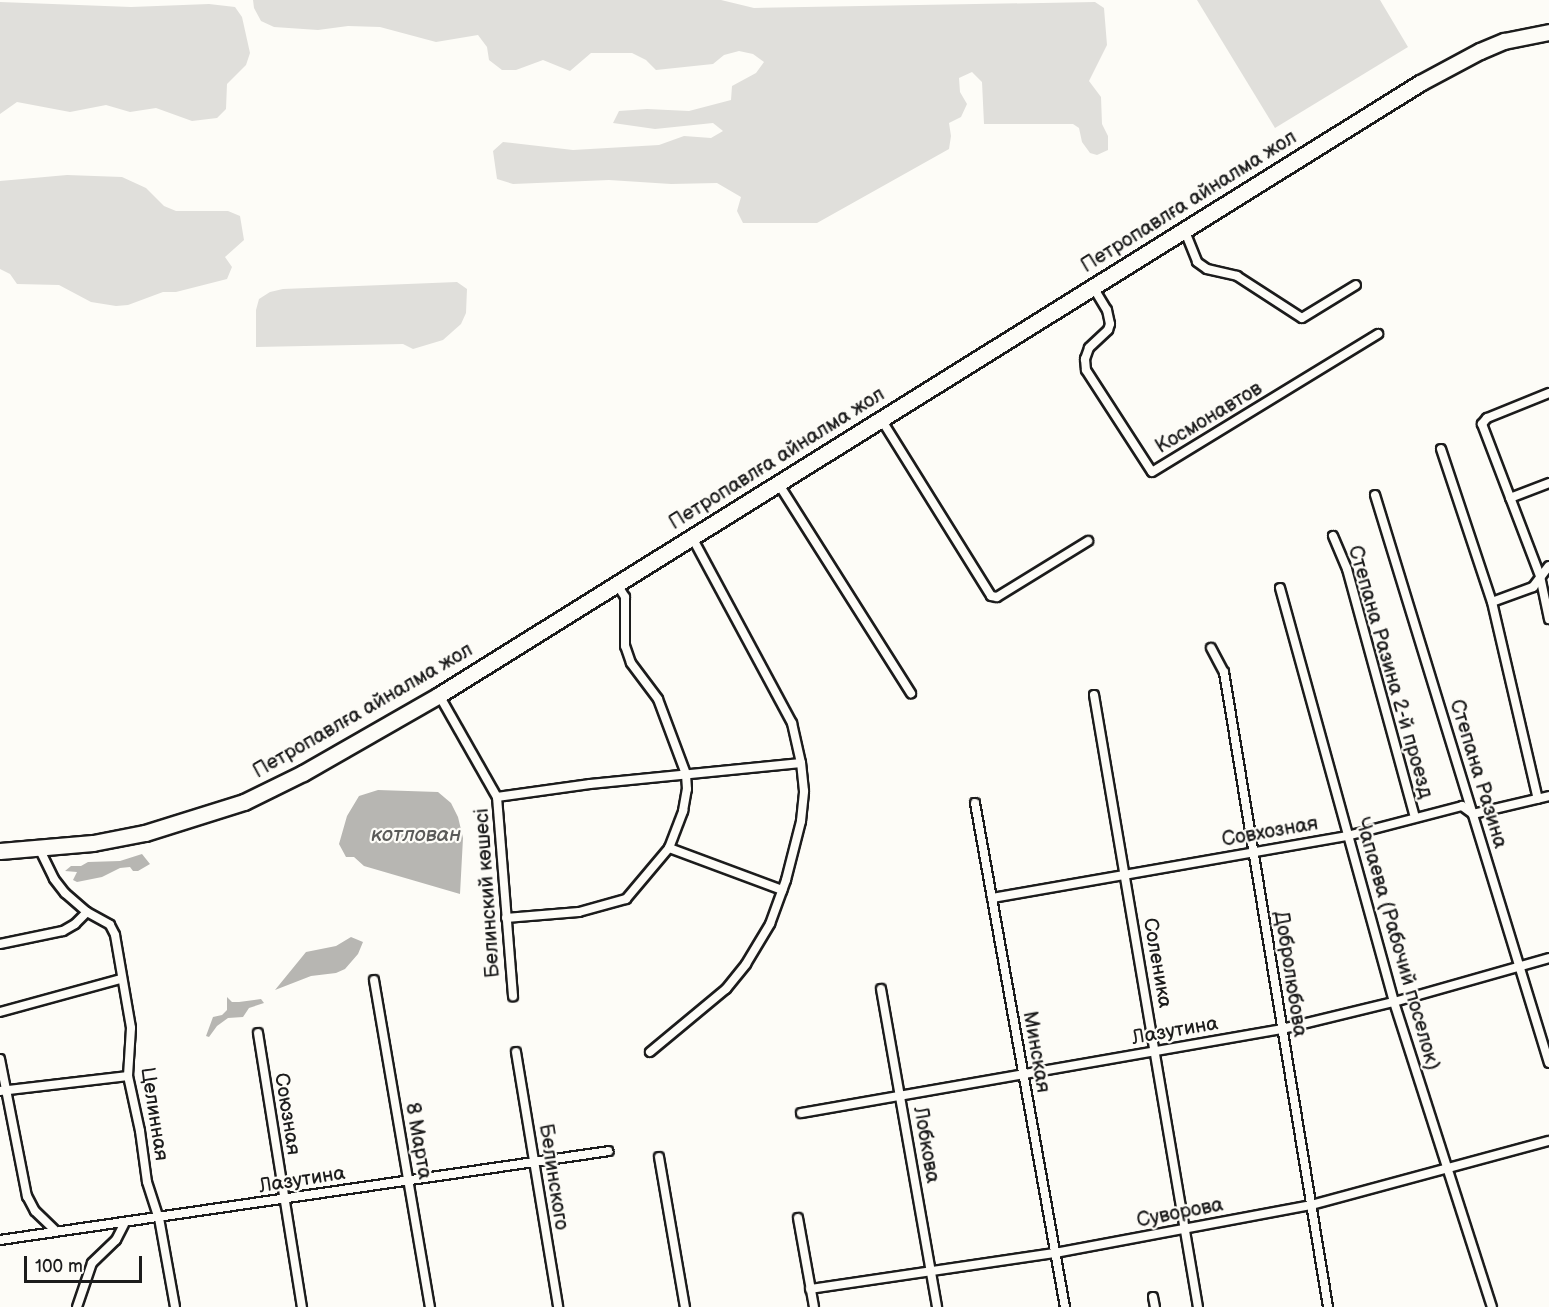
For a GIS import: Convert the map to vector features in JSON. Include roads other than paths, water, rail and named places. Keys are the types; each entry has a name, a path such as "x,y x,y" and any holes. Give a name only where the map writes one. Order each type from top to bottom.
{"highway":[{"name":"Петропавлға айналма жол","path":"0,851 39,848 145,833 244,802 303,773 439,695 1451,65 1504,41 1549,32"}],"street":[{"path":"1184,230 1197,262 1207,269 1237,276 1302,318 1356,285"},
{"name":"Космонавтов","path":"1092,287 1107,310 1110,324 1108,330 1089,348 1085,359 1086,370 1152,472 1378,334"},
{"path":"1549,393 1483,422 1540,576 1549,619"},
{"path":"881,419 991,596 997,597 1088,541"},
{"path":"1441,449 1492,602 1538,799"},
{"path":"778,483 911,693"},
{"path":"1510,498 1549,483"},
{"name":"Степана Разина","path":"1375,495 1549,1063"},
{"name":"Степана Разина 2-й проезд","path":"1333,536 1347,569 1415,817"},
{"path":"650,1052 726,989 746,964 770,924 801,821 804,791 799,743 783,704 692,537"},
{"path":"1492,602 1533,587 1549,566"},
{"path":"506,918 579,912 618,902 633,893 669,848 686,800 686,774 658,699 641,678 628,654 624,636 625,597 616,584"},
{"name":"Чапаева (Рабочий поселок)","path":"1280,588 1394,1002 1492,1307"},
{"name":"Добролюбова","path":"1211,648 1224,672 1328,1307"},
{"name":"Белинский көшесі","path":"439,695 497,797 513,996"},
{"name":"Соленика","path":"1094,695 1198,1307"},
{"path":"497,797 686,774 801,763"},
{"name":"Совхозная","path":"992,898 1347,836 1461,806 1473,814 1549,796"},
{"name":"Минская","path":"975,803 1065,1307"},
{"name":"Целинная","path":"39,848 54,879 87,912 113,929 131,1028 128,1076 140,1131 147,1182 159,1218 174,1307"},
{"path":"669,848 782,890"},
{"path":"0,944 63,931 75,924 87,912"},
{"name":"Лазутина","path":"801,1113 1282,1029 1394,1002 1549,958"},
{"path":"0,1012 121,979"},
{"name":"8 Марта","path":"374,980 430,1307"},
{"name":"Лобкова","path":"881,989 937,1307"},
{"name":"Союзная","path":"258,1033 302,1307"},
{"name":"Белинского","path":"516,1052 558,1307"},
{"path":"0,1059 3,1091 27,1196 35,1211 56,1230"},
{"path":"3,1091 128,1076"},
{"name":"Суворова","path":"810,1289 1055,1253 1311,1205 1549,1141"},
{"name":"Лазутина","path":"0,1240 56,1230 124,1224 609,1151"},
{"path":"659,1157 685,1307"},
{"path":"798,1218 814,1307"},
{"path":"77,1307 92,1263 116,1240 124,1224"}],"water":[{"name":"котлован","path":"378,790 438,792 451,803 458,817 463,838 460,894 364,866 354,857 346,857 339,844 347,816 359,796"},
{"path":"142,854 150,864 138,871 133,871 130,867 120,868 102,877 77,882 73,880 77,872 65,871 71,866 81,866 88,862 120,861"},
{"path":"351,937 363,942 358,954 345,969 336,973 311,976 275,990 306,952 336,946"},
{"path":"227,997 232,1002 261,999 264,1003 249,1008 243,1017 228,1018 217,1026 209,1037 206,1036 213,1017 222,1015 227,1010"}]}
